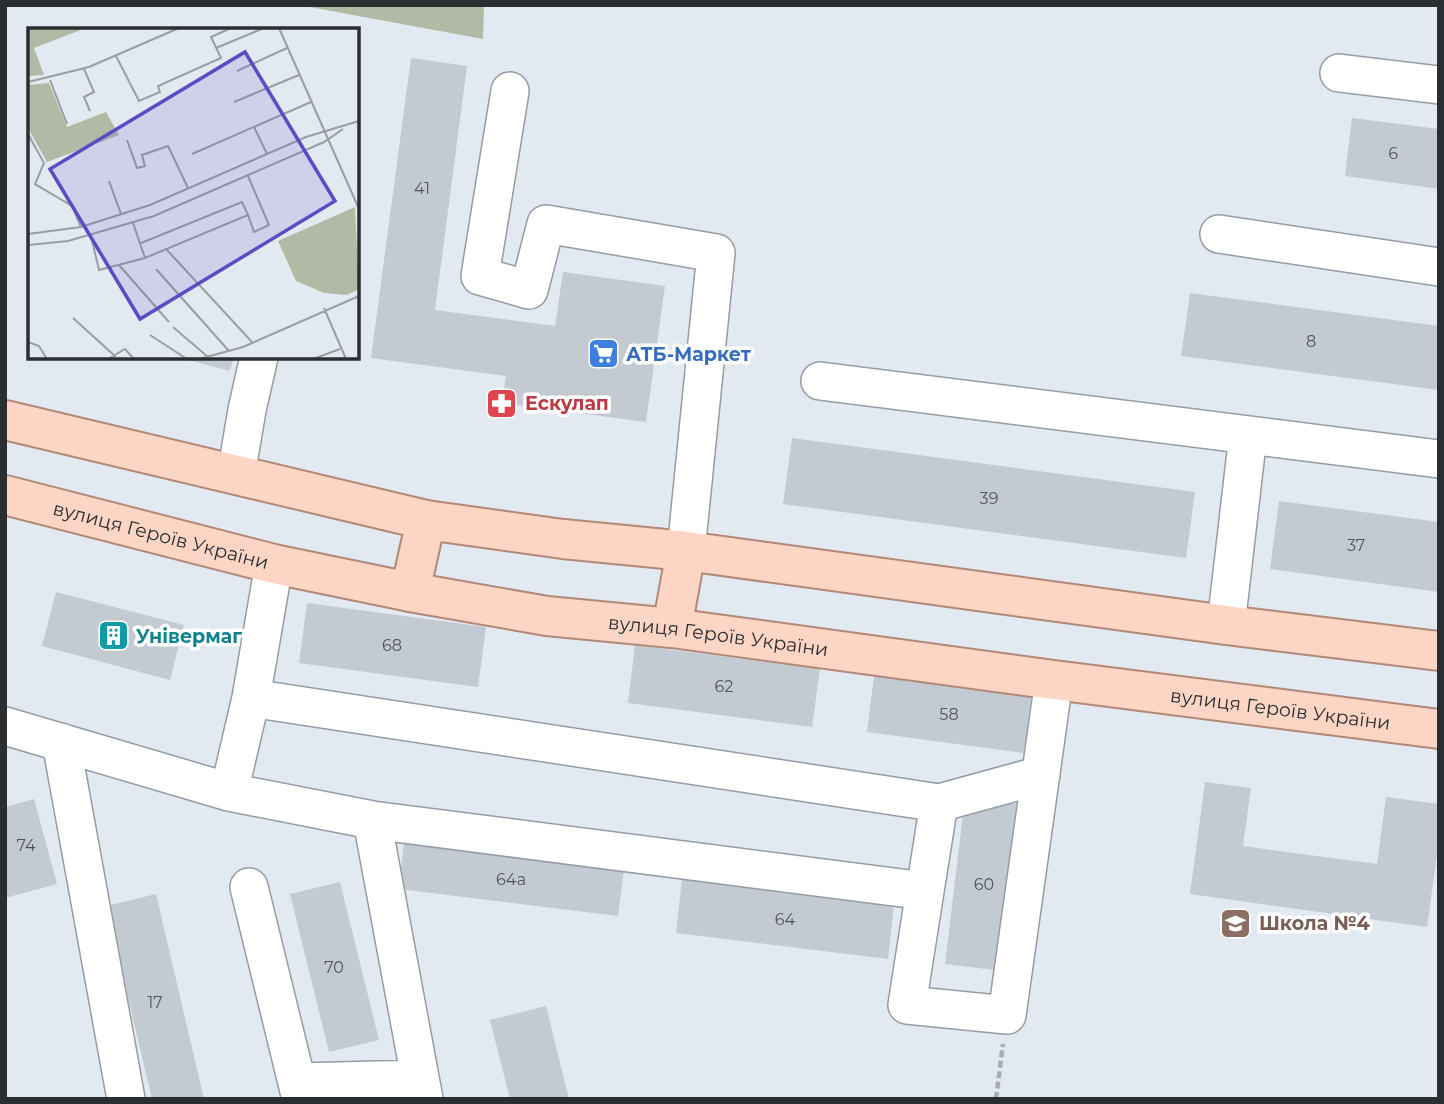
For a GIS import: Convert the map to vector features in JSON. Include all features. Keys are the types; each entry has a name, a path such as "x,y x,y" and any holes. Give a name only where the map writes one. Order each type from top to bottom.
{"main road":[{"path":"5,420 426,520 563,539 685,551 1226,625 1439,651"},
{"name":"вулиця Героїв України","path":"5,495 274,564 547,616 672,628 1439,729"},
{"path":"410,592 426,520"},
{"path":"672,628 685,551"}],"lane":[{"path":"1339,73 1439,85"},
{"path":"510,92 480,276 529,290 545,224 716,254 685,551"},
{"path":"1219,234 1439,267"},
{"path":"236,475 259,359"},
{"path":"820,381 1439,459"},
{"path":"1226,625 1248,435"},
{"path":"229,792 251,698 274,564"},
{"path":"939,803 907,1005 1007,1015 1054,680"},
{"path":"251,698 939,803 1041,775"},
{"path":"5,726 229,792 372,820 925,891"},
{"path":"61,742 126,1099"},
{"path":"250,887 299,1091 422,1089 372,820"}],"path":[{"path":"996,1099 1007,1015"}],"green space":[{"path":"299,5 484,5 483,39"}],"building":[{"path":"411,58 467,66 435,310 555,326 563,272 665,286 646,422 502,403 506,376 371,358"},
{"path":"1352,118 1439,129 1439,189 1345,176"},
{"path":"1190,293 1439,326 1439,390 1181,356"},
{"path":"185,359 233,359 230,371"},
{"path":"792,438 1195,492 1186,558 783,504"},
{"path":"1279,501 1439,522 1439,592 1270,569"},
{"name":"Універмаг","path":"56,592 184,625 170,680 42,646"},
{"path":"307,603 486,627 478,687 299,663"},
{"path":"635,645 820,669 812,727 628,703"},
{"path":"874,676 1031,697 1024,753 867,732"},
{"path":"1205,782 1251,788 1243,846 1377,864 1386,797 1439,804 1439,841 1427,927 1190,894"},
{"path":"965,797 1023,805 1003,971 945,964"},
{"path":"34,799 57,884 5,898 5,807"},
{"path":"404,842 624,869 618,916 399,889"},
{"path":"682,879 894,905 888,959 676,933"},
{"path":"340,882 379,1040 329,1052 290,894"},
{"path":"156,894 204,1099 152,1099 106,906"},
{"path":"546,1006 569,1099 510,1099 490,1020"}],"place":[{"name":"АТБ-Маркет","path":"603,354"},
{"name":"Ескулап","path":"502,403"},
{"name":"Універмаг","path":"113,636"},
{"name":"Школа №4","path":"1236,923"}]}
